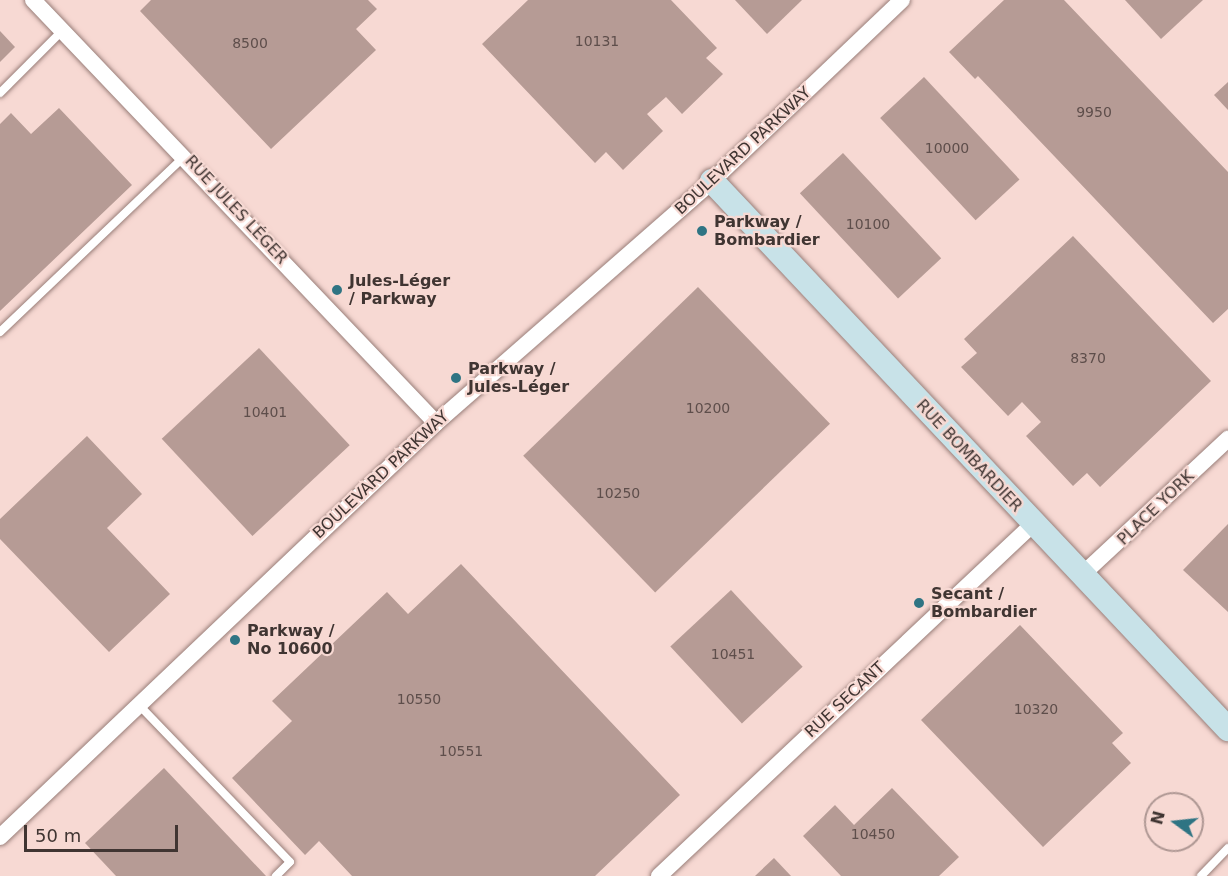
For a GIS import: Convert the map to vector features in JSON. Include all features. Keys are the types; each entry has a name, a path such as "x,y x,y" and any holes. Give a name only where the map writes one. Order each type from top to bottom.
{"street":[{"name":"RUE JULES LÉGER","path":"33,0 185,156 436,423"},
{"name":"BOULEVARD PARKWAY","path":"0,837 436,423 712,181 902,0"},
{"name":"RUE BOMBARDIER","path":"712,181 1228,729"},
{"name":"PLACE YORK","path":"1082,575 1228,439"},
{"name":"RUE SECANT","path":"659,876 1033,524"}],"lane":[{"path":"0,93 62,31"},
{"path":"0,332 185,156"},
{"path":"138,704 290,861 276,876"},
{"path":"1201,876 1228,848"}],"building":[{"path":"151,0 368,0 377,9 356,29 376,50 271,149 140,11"},
{"path":"528,0 671,0 717,48 706,58 723,74 682,114 666,97 647,114 663,131 623,170 606,152 595,163 482,44"},
{"path":"735,0 802,0 767,34"},
{"path":"1004,0 1064,0 1228,172 1228,309 1213,323 978,76 975,79 949,52"},
{"path":"1125,0 1203,0 1161,39"},
{"path":"0,31 15,47 0,62"},
{"path":"924,77 1019,179 976,220 880,118"},
{"path":"1228,82 1228,110 1214,95"},
{"path":"59,108 132,185 0,311 0,124 11,113 31,134"},
{"path":"843,153 941,258 898,299 800,193"},
{"path":"1073,236 1211,381 1100,487 1087,473 1073,486 1026,436 1041,422 1022,402 1008,416 961,367 977,353 964,339"},
{"path":"698,287 830,424 655,592 523,456"},
{"path":"259,348 350,445 252,536 162,439"},
{"path":"87,436 142,494 107,528 170,594 109,652 0,539 0,519"},
{"path":"1228,524 1228,612 1183,570"},
{"path":"461,564 680,795 595,876 352,876 319,841 305,855 232,778 292,721 272,701 387,592 408,614"},
{"path":"731,590 803,667 742,723 670,647"},
{"path":"1020,625 1123,733 1112,743 1131,763 1043,847 921,720"},
{"path":"164,768 266,876 116,876 85,843"},
{"path":"892,788 959,857 939,876 841,876 803,836 835,805 854,825"},
{"path":"774,858 791,876 755,876"}],"place":[{"name":"Parkway / Bombardier","path":"702,231"},
{"name":"Jules-Léger / Parkway","path":"337,290"},
{"name":"Parkway / Jules-Léger","path":"456,378"},
{"name":"Secant / Bombardier","path":"919,603"},
{"name":"Parkway / No 10600","path":"235,640"}]}
